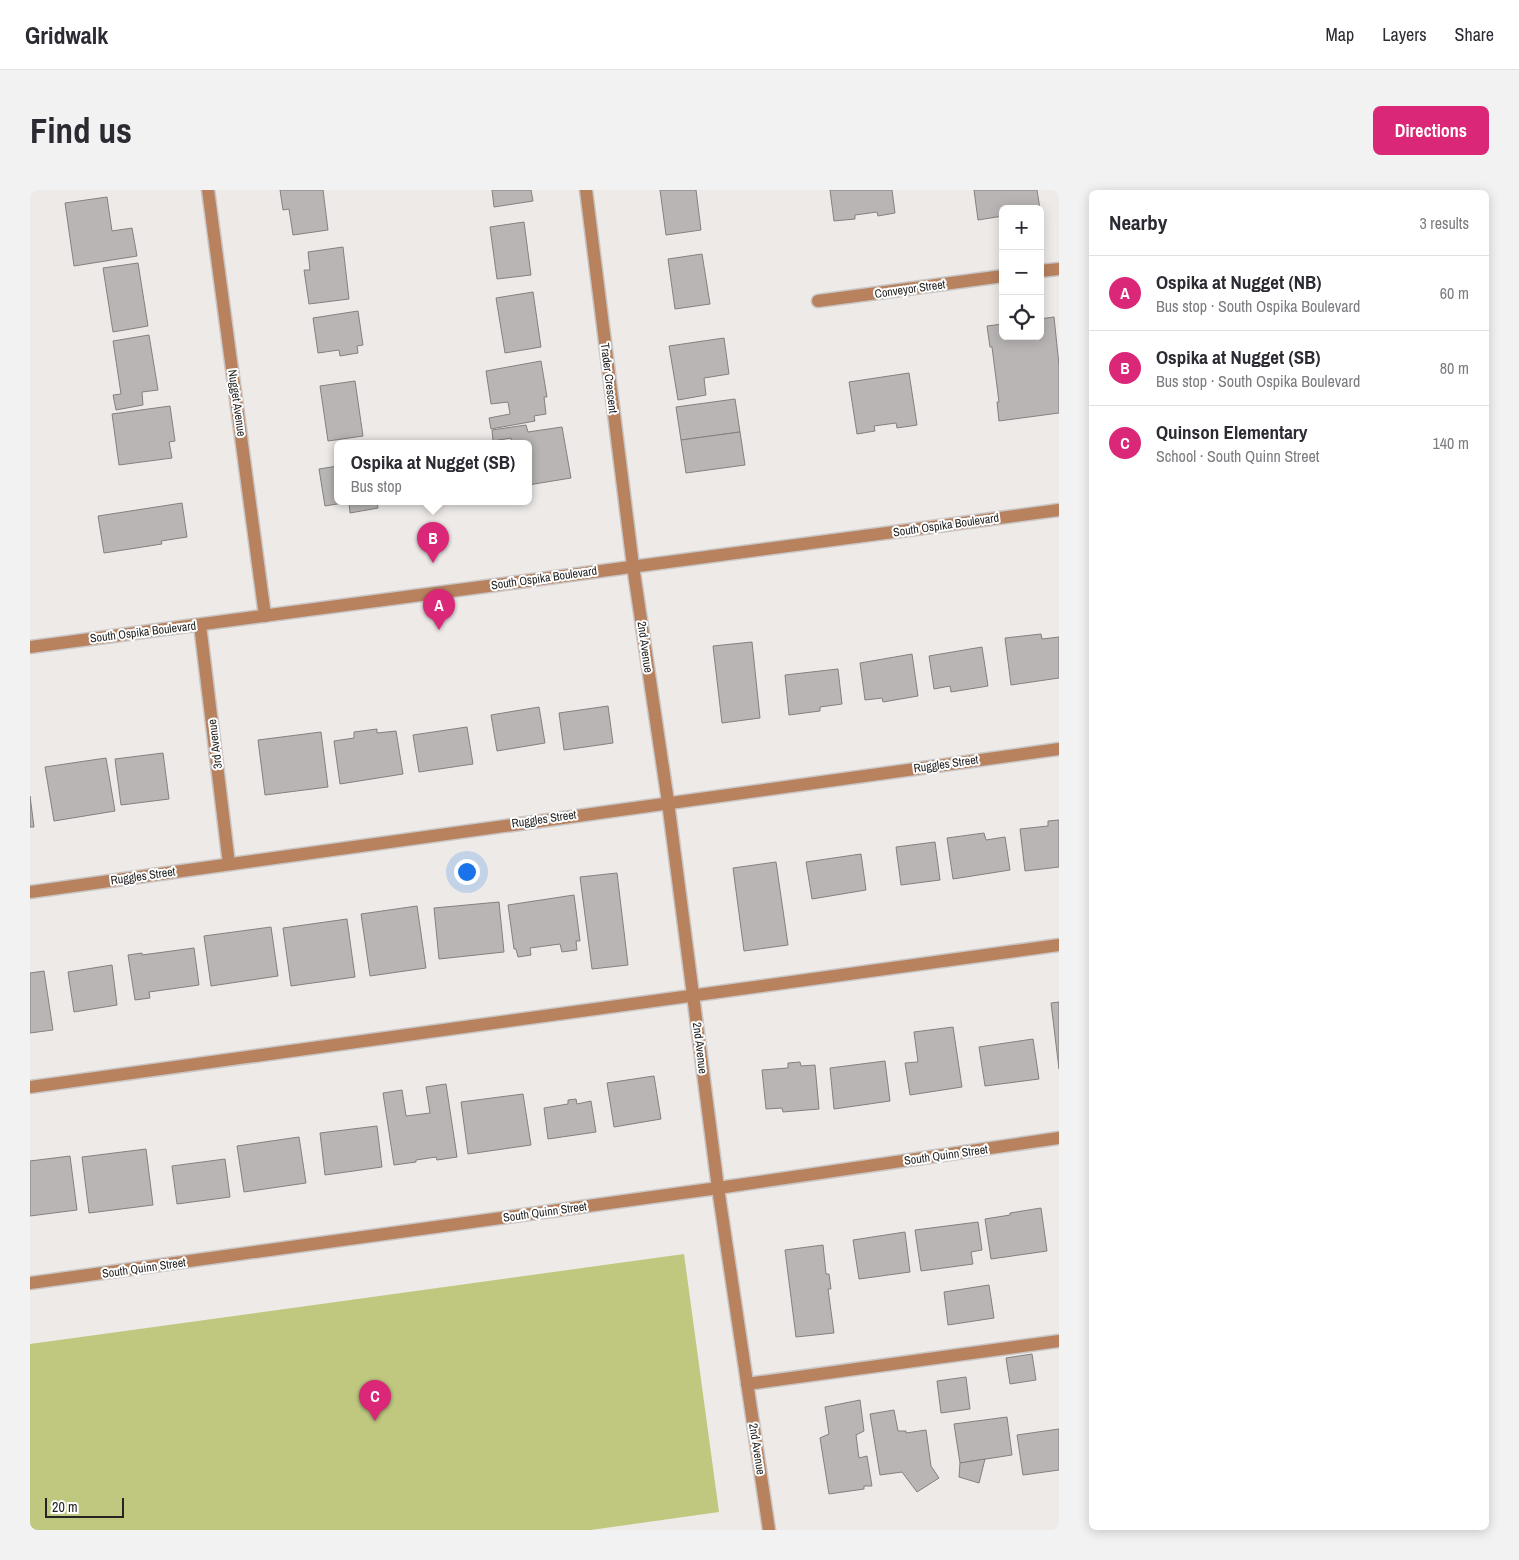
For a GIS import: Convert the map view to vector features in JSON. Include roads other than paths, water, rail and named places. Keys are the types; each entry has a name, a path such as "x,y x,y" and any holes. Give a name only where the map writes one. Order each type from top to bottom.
{"street":[{"name":"Nugget Avenue","path":"208,190 265,616"},
{"name":"Trader Crescent","path":"586,190 633,566"},
{"path":"1044,271 1059,269"},
{"name":"Conveyor Street","path":"818,301 999,277"},
{"name":"South Ospika Boulevard","path":"30,647 1059,510"},
{"name":"2nd Avenue","path":"633,566 668,802 718,1188 769,1530"},
{"name":"3rd Avenue","path":"200,625 229,864"},
{"name":"Ruggles Street","path":"30,892 1059,749"},
{"path":"30,1087 1059,945"},
{"name":"South Quinn Street","path":"30,1283 718,1188 1059,1138"},
{"path":"747,1384 1059,1341"}],"place":[{"name":"Ospika at Nugget (SB)","path":"433,563"},
{"name":"Ospika at Nugget (NB)","path":"439,630"},
{"name":"Quinson Elementary","path":"375,1421"}]}
